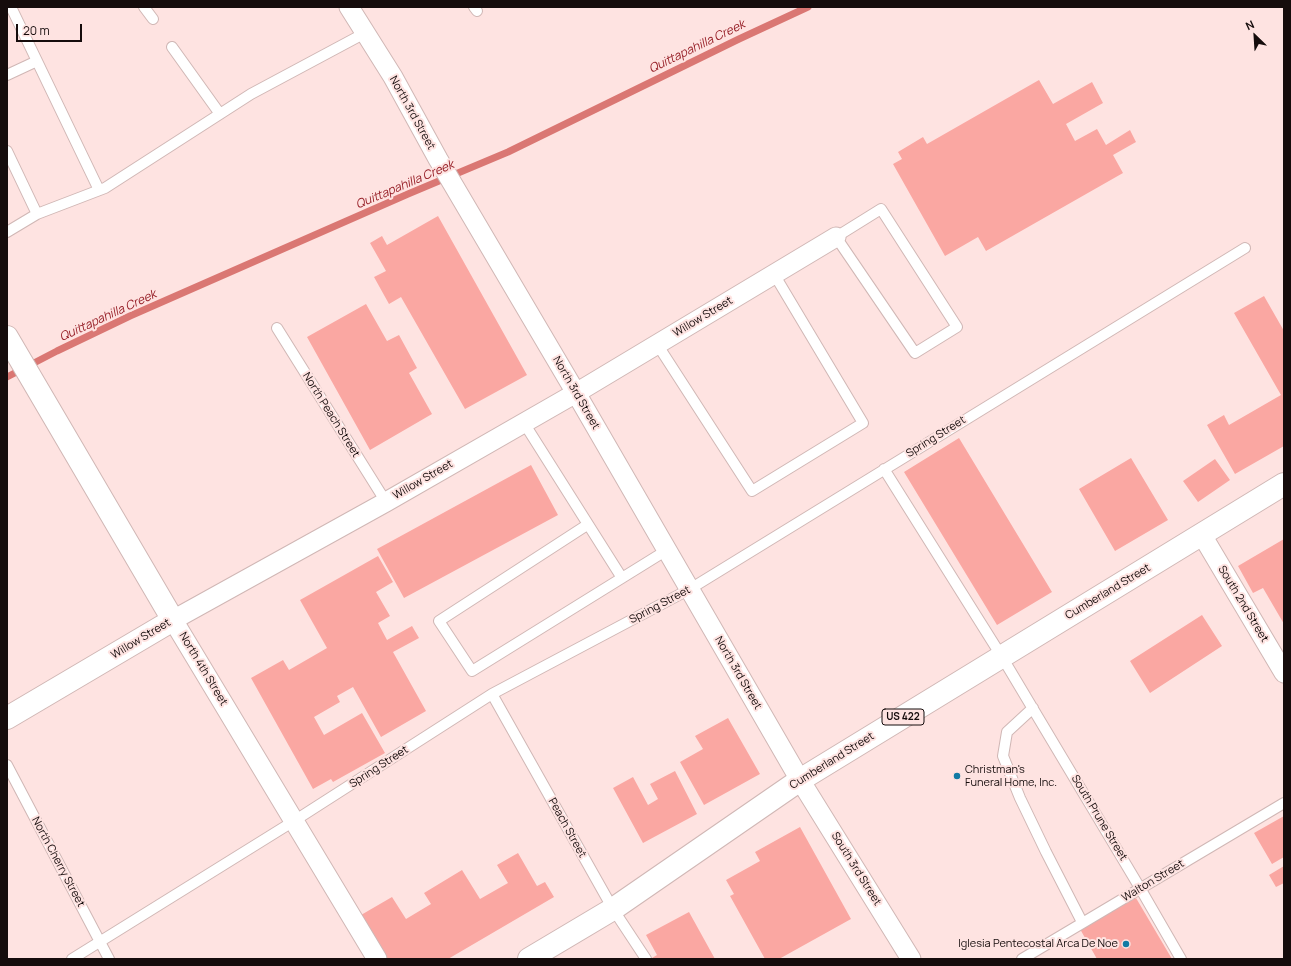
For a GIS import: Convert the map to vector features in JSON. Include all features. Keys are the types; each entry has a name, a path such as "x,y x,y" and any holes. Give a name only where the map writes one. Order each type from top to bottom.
{"main road":[{"name":"North 4th Street","path":"11,345 173,620"},
{"name":"Cumberland Street","path":"529,959 613,909 800,780 1284,484"},
{"name":"Willow Street","path":"7,718 173,620"}],"street":[{"name":"North 3rd Street","path":"349,7 393,77 456,190 576,393 800,780"},
{"name":"Willow Street","path":"173,620 386,502 576,393 836,237"},
{"name":"South 2nd Street","path":"1202,535 1284,673"},
{"name":"North 4th Street","path":"173,620 377,959"},
{"name":"South 3rd Street","path":"800,780 911,959"}],"lane":[{"path":"11,7 99,190"},
{"path":"144,7 153,19"},
{"path":"7,232 37,214 105,188 251,94 365,33"},
{"path":"172,47 220,114"},
{"path":"7,76 37,61"},
{"path":"7,151 37,214"},
{"path":"881,209 957,327 915,353 836,237 881,209"},
{"name":"Spring Street","path":"72,959 294,821 492,694 690,589 1245,248"},
{"path":"657,344 752,491 863,423 774,274"},
{"name":"North Peach Street","path":"277,328 386,502"},
{"path":"524,423 587,525 622,578"},
{"name":"South Prune Street","path":"884,469 1033,708 1181,959"},
{"path":"587,525 439,621 472,671 667,550"},
{"name":"Peach Street","path":"492,694 613,909 646,959"},
{"path":"1033,708 1007,732 1003,756 1020,798 1082,922"},
{"name":"North Cherry Street","path":"7,765 109,959"},
{"name":"Walton Street","path":"1022,959 1284,803"}],"building":[{"path":"1039,80 1053,104 1092,82 1103,103 1066,124 1075,141 1097,129 1106,145 1130,130 1136,142 1113,155 1123,173 986,251 978,237 945,256 893,164 902,159 898,152 923,137 927,144"},
{"path":"438,216 527,375 465,409 401,297 389,304 374,277 386,271 370,243 382,236 387,245"},
{"path":"1264,296 1284,331 1284,446 1235,474 1207,425 1224,415 1229,425 1281,395 1234,313"},
{"path":"366,304 387,341 399,335 417,368 409,373 432,414 370,450 307,337"},
{"path":"959,438 1052,592 997,625 904,472"},
{"path":"1131,458 1168,520 1115,551 1079,489"},
{"path":"1215,459 1230,480 1198,502 1183,481"},
{"path":"531,465 558,515 404,598 377,549"},
{"path":"1284,539 1284,624 1263,588 1253,593 1238,566"},
{"path":"378,556 393,582 376,592 390,616 378,623 387,640 412,626 419,638 393,652 426,711 381,737 353,687 337,696 340,702 314,717 324,735 362,713 385,753 333,782 331,779 313,789 251,678 283,660 289,670 327,648 300,600"},
{"path":"1202,615 1222,646 1150,693 1130,661"},
{"path":"728,718 760,774 704,805 680,762 703,749 695,736"},
{"path":"675,771 697,814 643,843 613,788 633,777 648,805 658,799 650,784"},
{"path":"1284,816 1284,857 1272,864 1254,833"},
{"path":"800,827 851,919 779,959 765,959 730,896 734,894 726,880 760,861 755,852"},
{"path":"518,853 537,886 545,882 554,897 448,959 386,959 361,915 392,897 406,919 431,904 424,893 462,870 480,899 508,883 497,865"},
{"path":"1284,866 1284,883 1276,887 1269,875"},
{"name":"Iglesia Pentecostal Arca De Noe","path":"1136,898 1172,959 1097,959 1080,929"},
{"path":"689,912 715,959 653,959 652,958 657,955 646,935"}],"waterway":[{"name":"Quittapahilla Creek","path":"7,377 130,316 408,194 508,152 739,39 808,7"}],"place":[{"name":"Christman's Funeral Home, Inc.","path":"957,776"},
{"name":"Iglesia Pentecostal Arca De Noe","path":"1126,944"}]}
